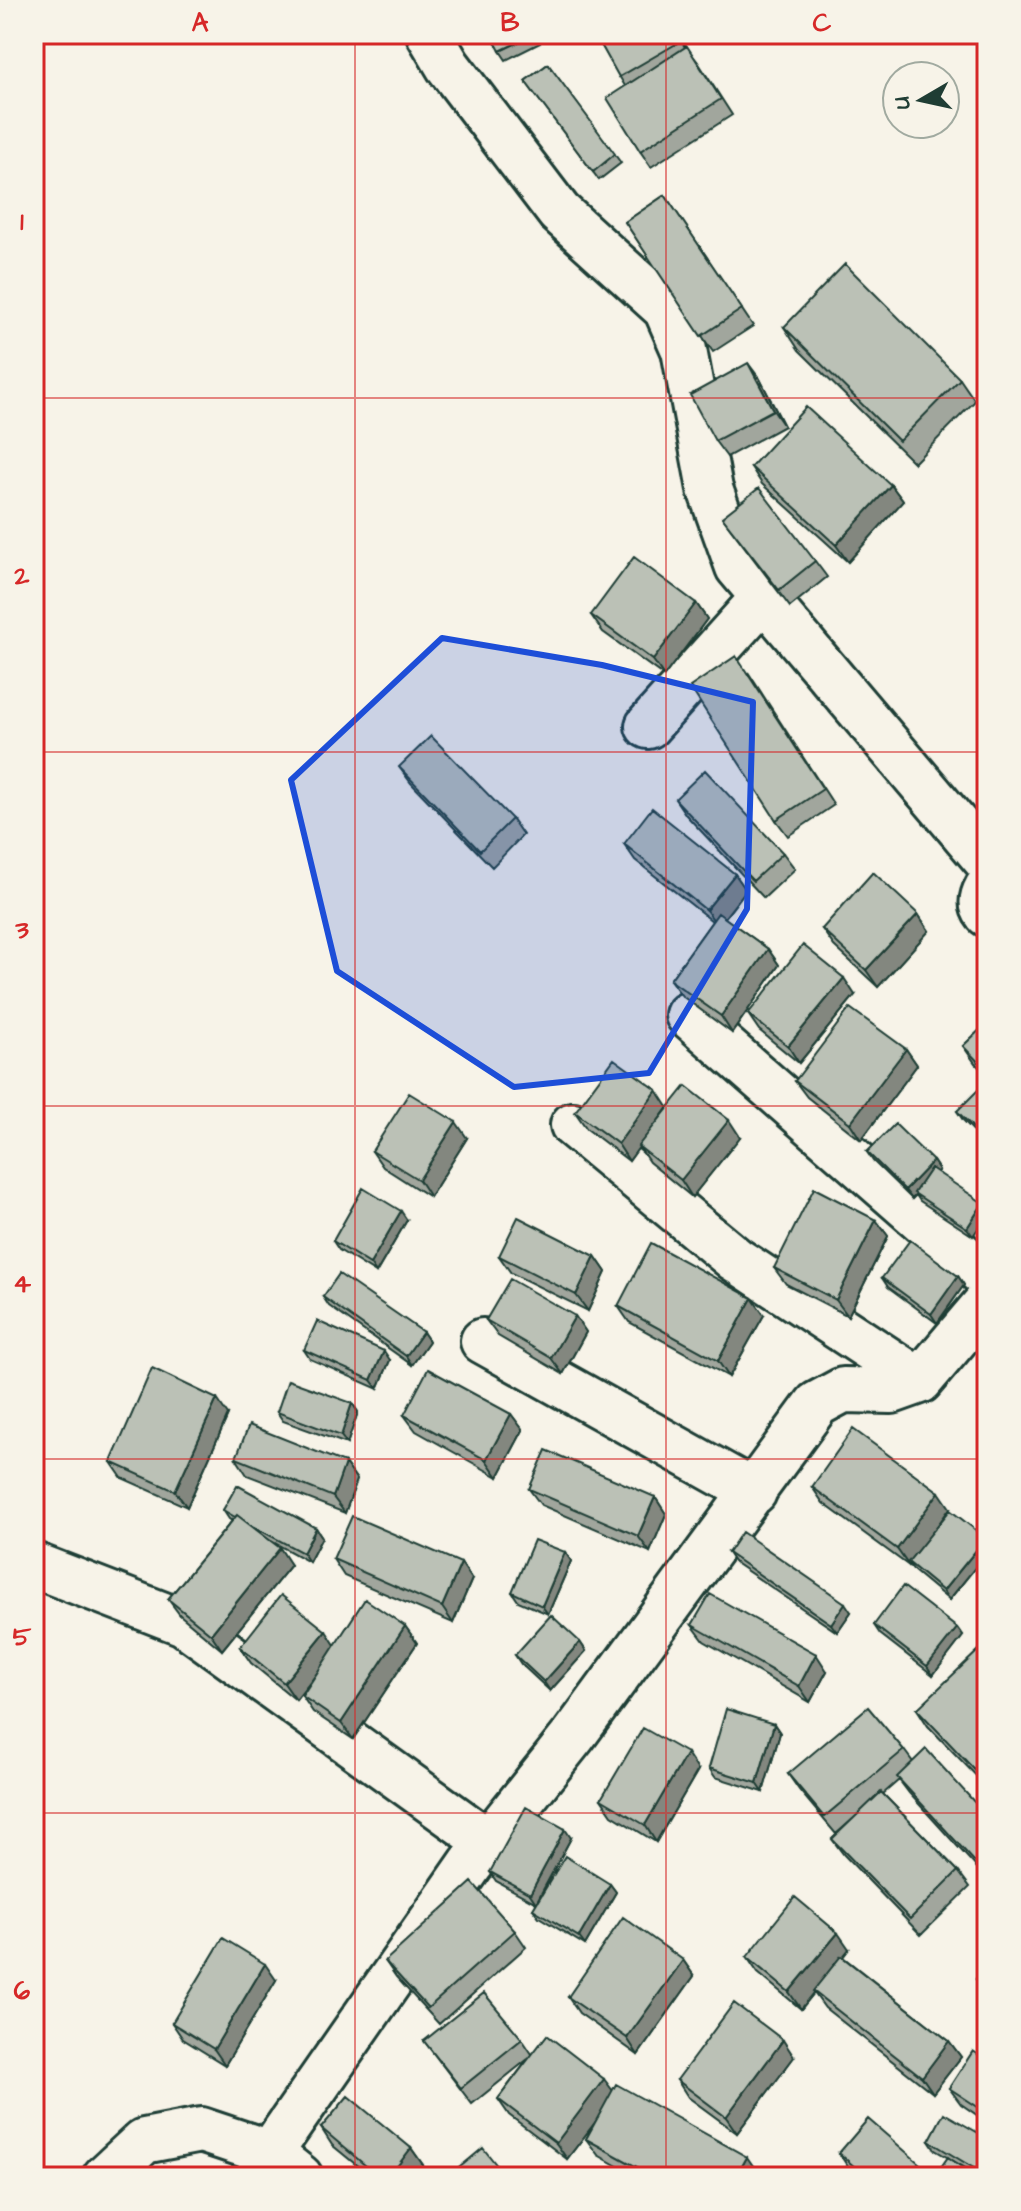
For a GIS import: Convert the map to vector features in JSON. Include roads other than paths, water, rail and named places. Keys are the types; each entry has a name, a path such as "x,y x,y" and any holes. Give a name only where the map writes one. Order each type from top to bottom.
{"street":[{"path":"429,34 448,66 559,212 666,309 684,350 710,489 738,567 987,861"},
{"path":"648,726 764,597"},
{"path":"987,888 982,906 987,914"},
{"path":"688,1015 987,1277"},
{"path":"573,1125 735,1259 920,1381"},
{"path":"105,2177 144,2141 201,2130 285,2165 488,1842 584,1722 817,1404 843,1390 892,1391 920,1381 987,1302"},
{"path":"483,1341 754,1492"},
{"path":"34,1565 184,1623 488,1842"}]}
